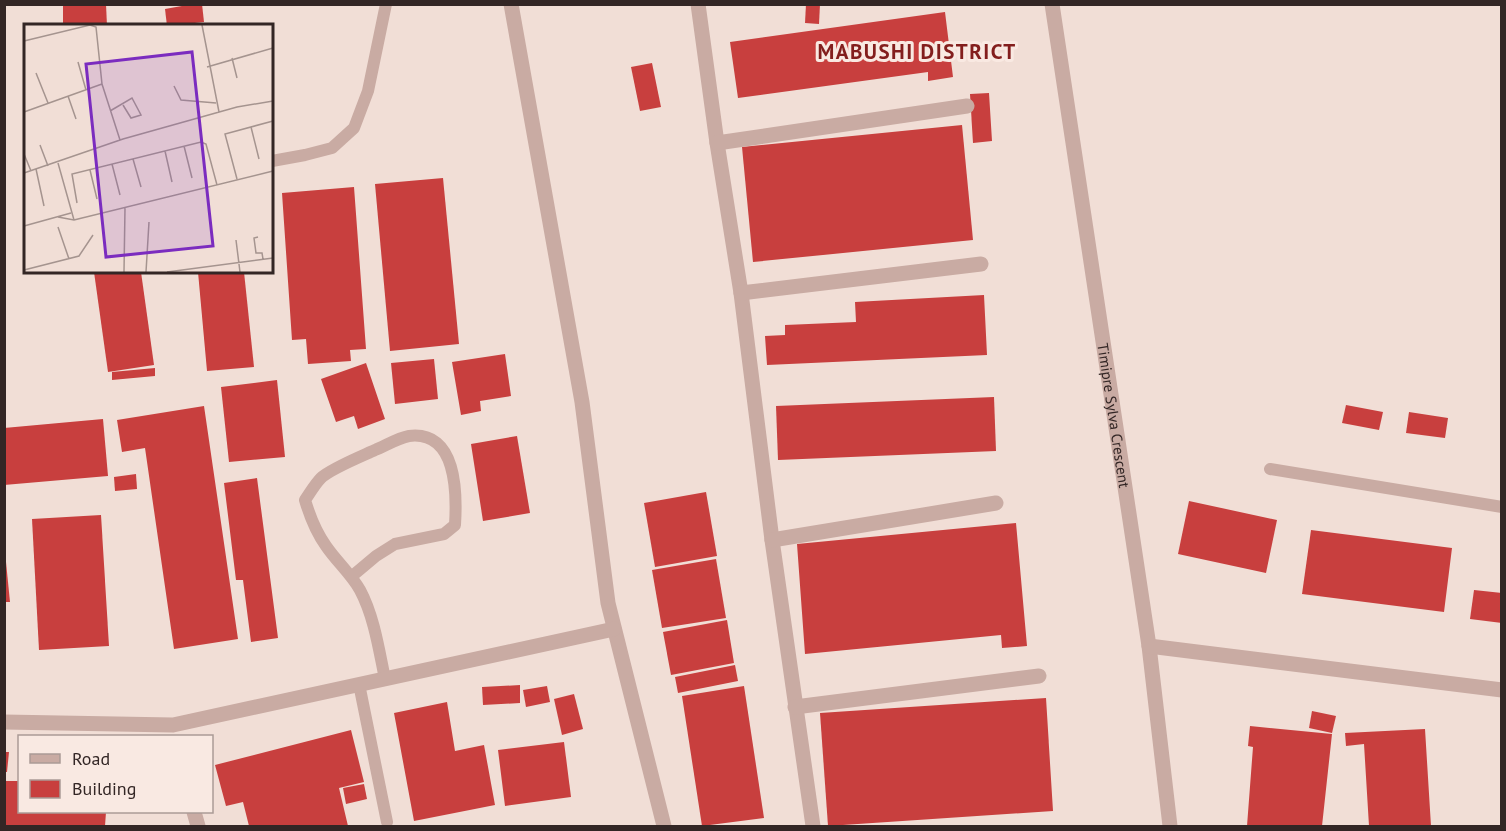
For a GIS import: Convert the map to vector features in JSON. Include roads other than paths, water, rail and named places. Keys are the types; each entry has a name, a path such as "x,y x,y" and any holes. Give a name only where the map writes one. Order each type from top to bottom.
{"street":[{"path":"511,4 582,402 609,603 664,826"},
{"path":"698,4 741,293 772,540 813,826"},
{"name":"Timipre Sylva Crescent","path":"1052,4 1149,646 1170,826"},
{"path":"717,143 968,106"},
{"path":"741,293 981,264"},
{"path":"772,540 996,503"},
{"path":"4,722 175,731 359,684 614,629"},
{"path":"1149,646 1502,690"},
{"path":"795,707 1039,676"}],"lane":[{"path":"273,160 332,148 354,128 368,91 386,4"},
{"path":"351,577 376,556 395,544 444,534 455,525 457,495 453,469 439,444 424,436 408,436 322,476 305,500 312,524 361,592 371,620 385,679"},
{"path":"1269,469 1502,507"},
{"path":"359,684 387,822"}],"district":[{"name":"MABUSHI DISTRICT","path":"917,51"}]}
